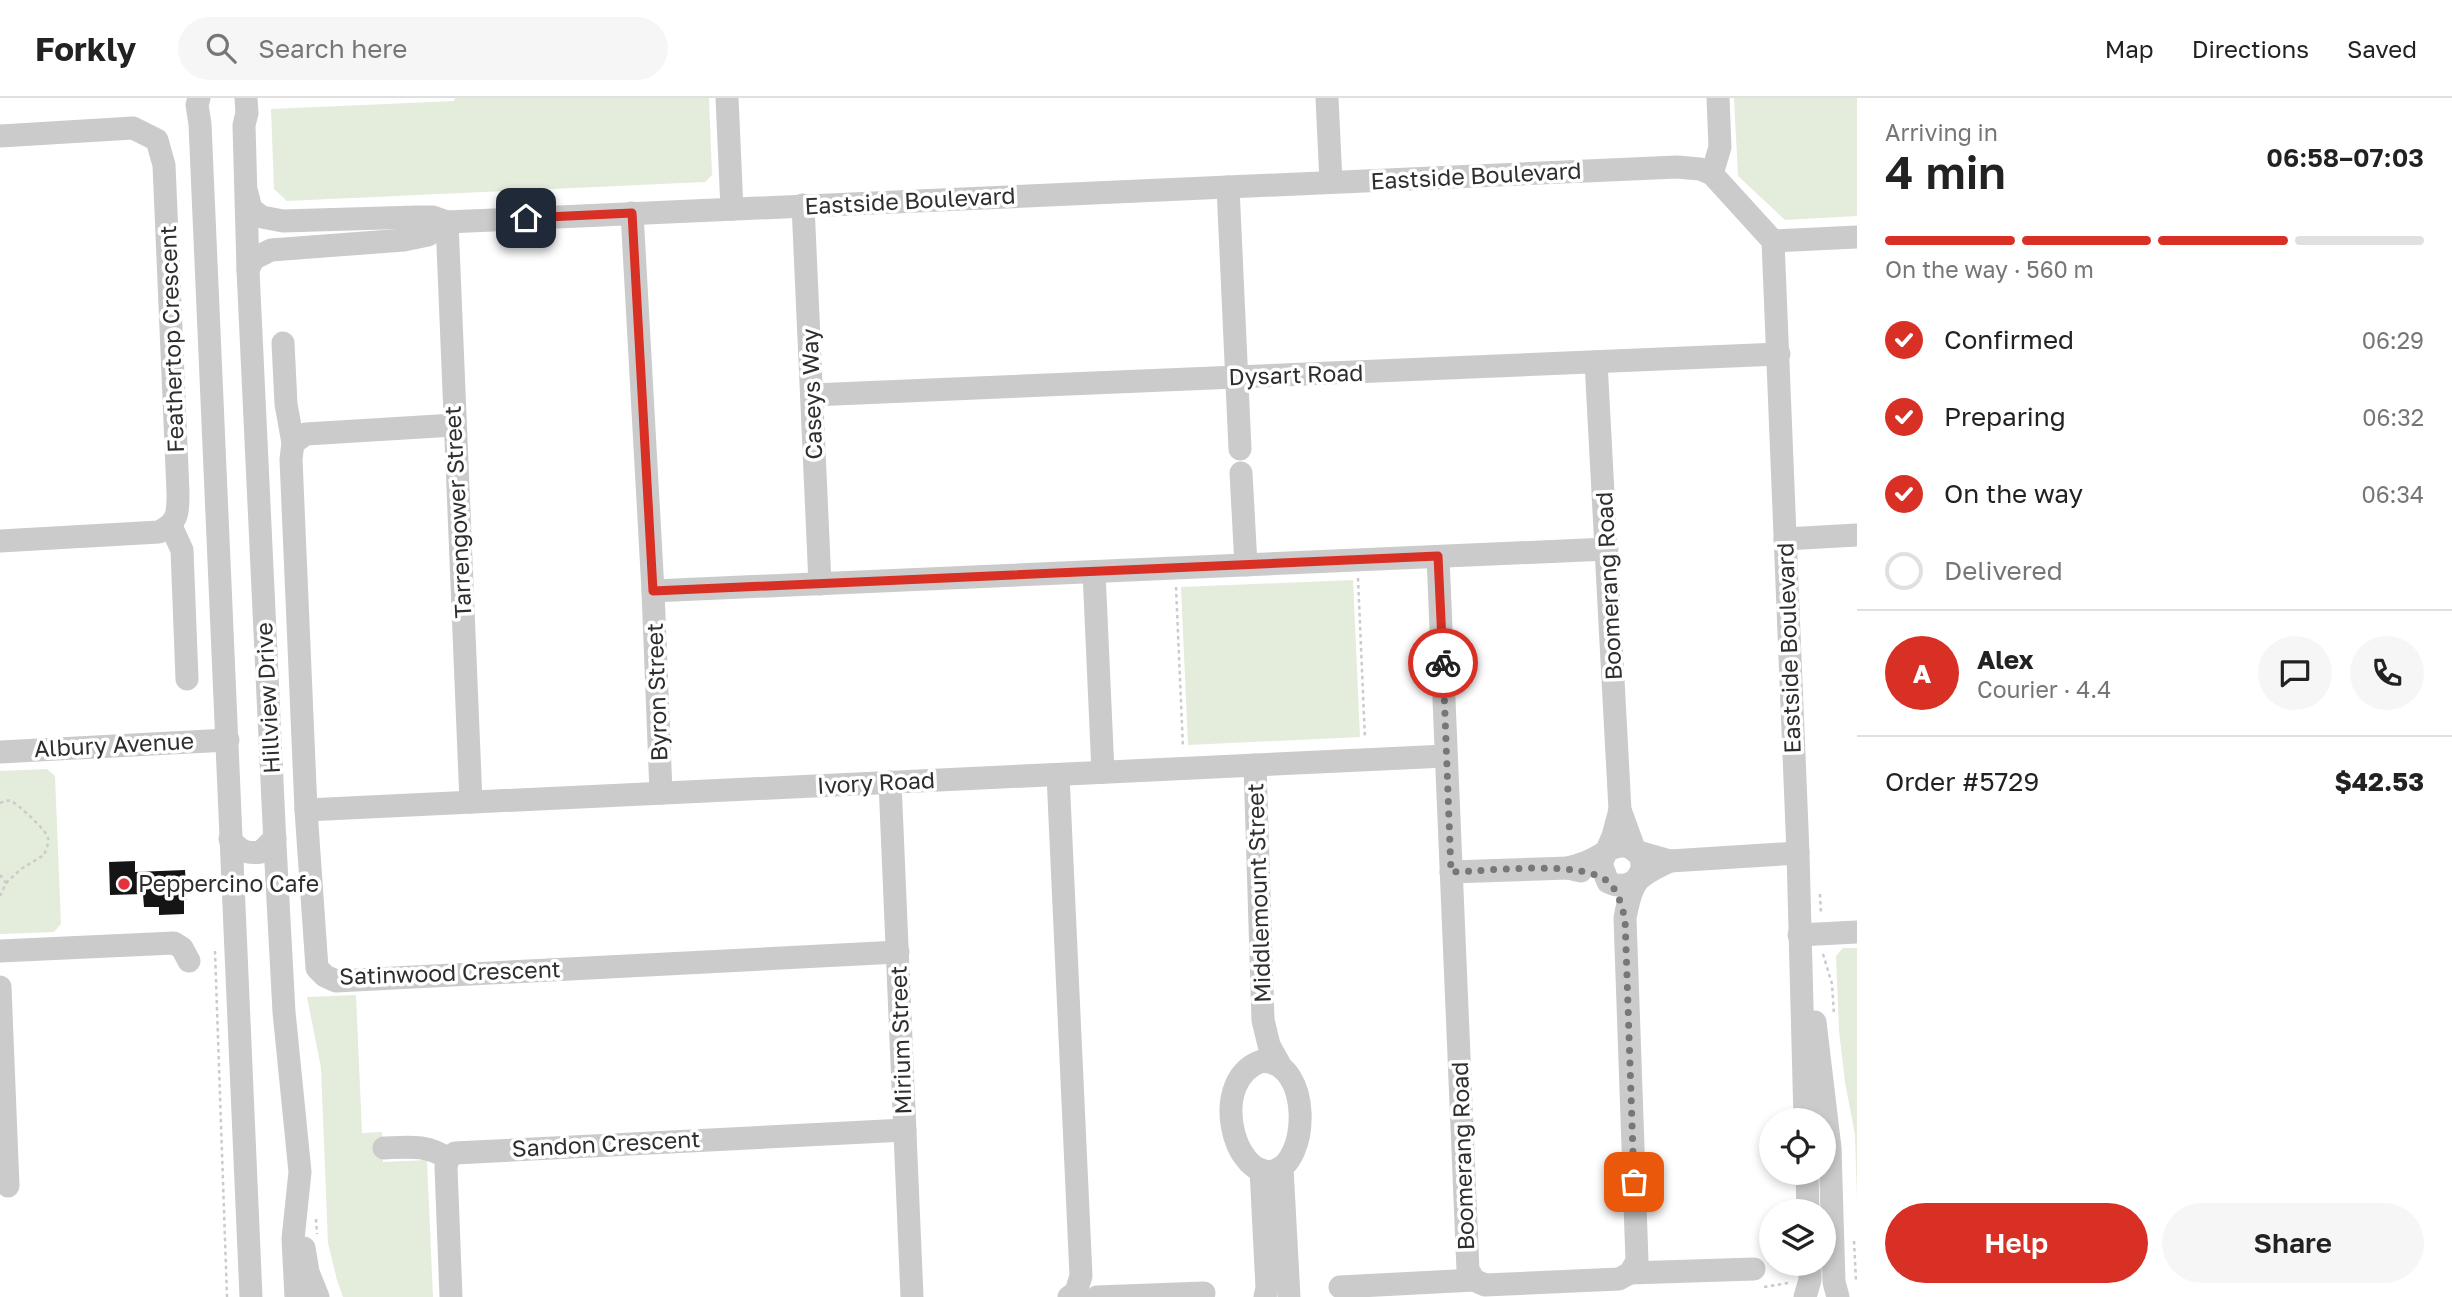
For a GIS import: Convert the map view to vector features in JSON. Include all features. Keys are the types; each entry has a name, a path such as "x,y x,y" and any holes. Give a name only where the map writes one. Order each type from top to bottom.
{"street":[{"name":"Hillview Drive","path":"199,98 197,106 200,124 251,1297"},
{"name":"Hillview Drive","path":"246,98 247,113 244,125 248,270 275,838 284,1012 300,1172 293,1239 296,1297"},
{"path":"727,98 732,209"},
{"path":"1327,98 1331,182"},
{"path":"1718,98 1720,147 1712,174 1773,241 1857,237"},
{"name":"Feathertop Crescent","path":"0,136 133,128 157,140 164,165 178,492 178,513 171,526"},
{"name":"Eastside Boulevard","path":"247,193 251,209 262,217 283,221 433,217 447,222 1677,167 1700,169 1712,174"},
{"path":"1228,187 1240,449"},
{"name":"Caseys Way","path":"803,205 820,584"},
{"name":"Byron Street","path":"632,213 661,793"},
{"name":"Eastside Boulevard","path":"248,270 253,259 271,250 404,240 428,235 447,222"},
{"name":"Tarrengower Street","path":"447,222 471,802"},
{"name":"Eastside Boulevard","path":"1773,241 1798,853 1830,1148 1834,1282 1838,1297"},
{"name":"Satinwood Crescent","path":"283,343 286,404 293,443 291,459 306,810 317,968 325,976 336,981 898,953"},
{"name":"Dysart Road","path":"812,395 1779,354"},
{"name":"Boomerang Road","path":"1597,362 1620,810"},
{"path":"293,443 306,434 454,425"},
{"path":"1241,473 1246,565"},
{"path":"0,541 159,532 171,526 182,550 187,679"},
{"path":"1785,539 1857,535"},
{"path":"653,591 1607,549"},
{"name":"Boomerang Road","path":"1438,556 1468,1270 1474,1280 1485,1284 1619,1279 1630,1273 1754,1269"},
{"path":"1094,572 1103,772"},
{"name":"Albury Avenue","path":"0,737 227,732"},
{"name":"Albury Avenue","path":"0,752 227,732"},
{"name":"Ivory Road","path":"306,810 1447,756"},
{"name":"Middlemount Street","path":"1255,765 1263,1020 1269,1045 1280,1065"},
{"path":"1058,775 1082,1296 1204,1293"},
{"name":"Mirium Street","path":"891,782 912,1297"},
{"path":"1620,810 1642,865 1630,893 1625,918 1637,1261 1630,1273"},
{"path":"1620,810 1601,864 1617,894 1625,918"},
{"path":"230,839 239,849 248,853 261,852 275,838"},
{"path":"1568,868 1589,862 1619,846 1670,861"},
{"path":"1451,872 1568,868 1589,872 1627,886 1652,869 1670,861 1798,853"},
{"path":"1807,937 1857,932"},
{"name":"Eastside Boulevard","path":"1805,1108 1807,937"},
{"path":"0,951 174,943 181,947 189,961"},
{"path":"0,986 3,1146 8,1186"},
{"name":"Middlemount Street","path":"1245,1070 1257,1047 1263,1020"},
{"path":"1265,1297 1271,1169 1290,1154 1301,1125 1298,1096 1292,1080 1280,1065 1272,1061 1262,1061 1245,1070 1233,1093 1230,1107 1232,1126 1244,1155 1271,1169"},
{"name":"Sandon Crescent","path":"448,1158 465,1151 905,1130"},
{"path":"384,1148 420,1147 437,1150 448,1158 446,1174 451,1297"},
{"path":"1271,1169 1289,1297"},
{"path":"300,1172 302,1239 308,1272 318,1297"},
{"path":"1805,1297 1810,1276"},
{"path":"1340,1287 1474,1280"}],"path":[{"path":"1357,560 1366,760"},
{"path":"1175,568 1184,769"},
{"path":"0,803 10,801 17,804 45,830 48,838 44,855 6,883 0,896"},
{"path":"0,876 6,883"},
{"path":"1820,893 1807,937 1823,958 1832,984 1834,1020"},
{"path":"1854,1241 1856,1280"}],"green space":[{"path":"455,98 709,98 712,175 705,182 287,201 274,189 271,109 454,101"},
{"path":"1734,98 1857,98 1857,216 1785,220 1738,176"},
{"path":"1353,580 1360,737 1188,745 1181,587"},
{"path":"47,769 55,776 61,924 54,932 0,934 0,771"},
{"path":"1843,948 1857,948 1857,1201 1855,1135 1839,1031 1836,956"},
{"path":"356,995 362,1133 382,1132 383,1162 427,1160 433,1297 343,1297 337,1280 328,1243 321,1068 307,997"}],"building":[{"path":"135,861 135,872 185,870 187,900 184,900 184,914 159,915 159,907 144,907 143,894 110,895 109,862"}],"way so far":[{"path":"1443,663 1451,872 1568,868 1589,872 1608,881 1617,894 1625,918 1634,1182"}],"place":[{"name":"Peppercino Cafe","path":"124,884"}],"route":[{"path":"526,218 632,213 653,591 1438,556 1443,663"}]}
